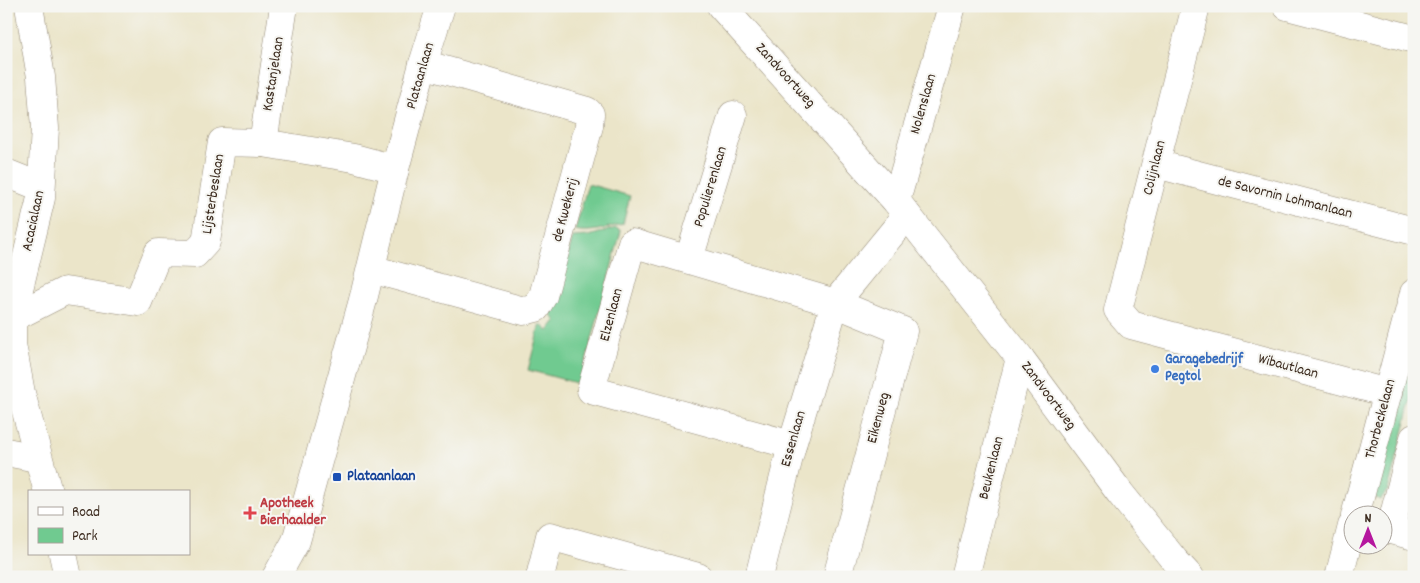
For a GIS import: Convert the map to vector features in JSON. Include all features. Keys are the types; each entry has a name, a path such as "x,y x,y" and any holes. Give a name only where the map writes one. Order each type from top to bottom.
{"street":[{"name":"Acacialaan","path":"29,6 41,77 45,128 41,198 13,283 12,344 21,393 37,458 47,490"},
{"name":"Kastanjelaan","path":"263,143 284,6"},
{"name":"Plataanlaan","path":"276,577 296,541 371,269 395,169 441,6"},
{"name":"Nolenslaan","path":"902,208 952,6"},
{"name":"Colijnlaan","path":"1131,325 1118,310 1196,6"},
{"path":"1295,7 1370,17 1414,39"},
{"name":"Zandvoortweg","path":"733,10 902,208 1020,358 1120,493 1190,577"},
{"name":"de Kwekerij","path":"371,269 524,311 536,308 543,296 589,126 590,114 587,111 424,64"},
{"name":"Populierenlaan","path":"689,259 733,114"},
{"name":"Lijsterbeslaan","path":"12,318 65,291 138,302 158,253 195,254 206,242 222,142 263,143 354,158 395,169"},
{"name":"de Savornin Lohmanlaan","path":"1156,164 1414,230"},
{"path":"6,173 41,187"},
{"path":"835,303 902,208"},
{"name":"Elzenlaan","path":"792,445 591,390 632,243 835,303"},
{"name":"Thorbeckelaan","path":"1358,506 1414,293"},
{"name":"Essenlaan","path":"759,577 792,445 835,303"},
{"name":"Eikenweg","path":"835,303 903,331 837,577"},
{"name":"Wibautlaan","path":"1131,325 1388,393"},
{"name":"Beukenlaan","path":"965,577 1020,358"},
{"path":"1395,532 1414,438"},
{"path":"6,452 37,458"},
{"path":"540,577 550,536 698,577"},
{"path":"63,556 68,577"},
{"path":"1339,577 1344,556"}],"green space":[{"path":"588,184 630,196 623,224 593,231 575,230"},
{"path":"616,228 621,231 580,384 528,370 540,324 548,331 556,321 551,315 573,237 589,236"},
{"path":"1414,313 1414,391 1388,490 1380,500 1373,496"}],"place":[{"name":"Garagebedrijf Pegtol","path":"1155,369"},
{"name":"Plataanlaan","path":"337,477"},
{"name":"Apotheek Bierhaalder","path":"250,513"}]}
